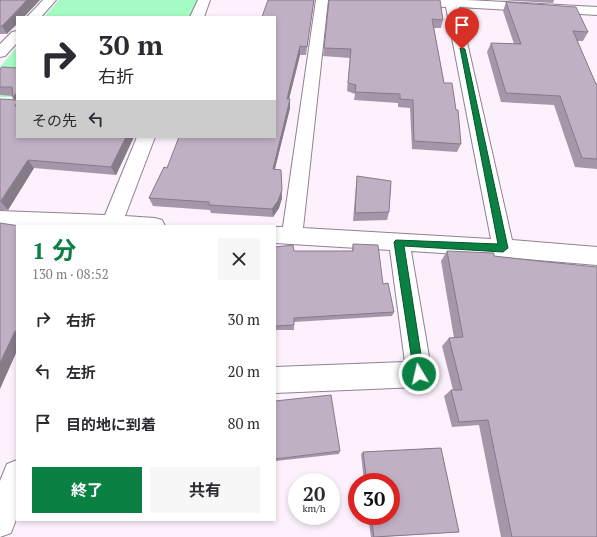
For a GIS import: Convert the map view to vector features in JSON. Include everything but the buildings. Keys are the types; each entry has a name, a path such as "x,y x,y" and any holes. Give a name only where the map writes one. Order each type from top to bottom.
{"street":[{"path":"35,16 50,0"},
{"path":"197,16 204,0"},
{"path":"322,0 283,236 503,248 597,256"},
{"path":"394,0 597,11"},
{"path":"452,2 503,248"},
{"path":"0,53 16,36"},
{"path":"112,224 146,138"},
{"path":"0,219 134,225"},
{"path":"276,380 419,374 399,242"},
{"path":"0,522 16,477"}],"green space":[{"path":"59,0 198,0 190,16 45,16"},
{"path":"16,48 16,97 0,97 0,67"}],"route":[{"path":"419,374 399,242 503,248 462,49"}]}
